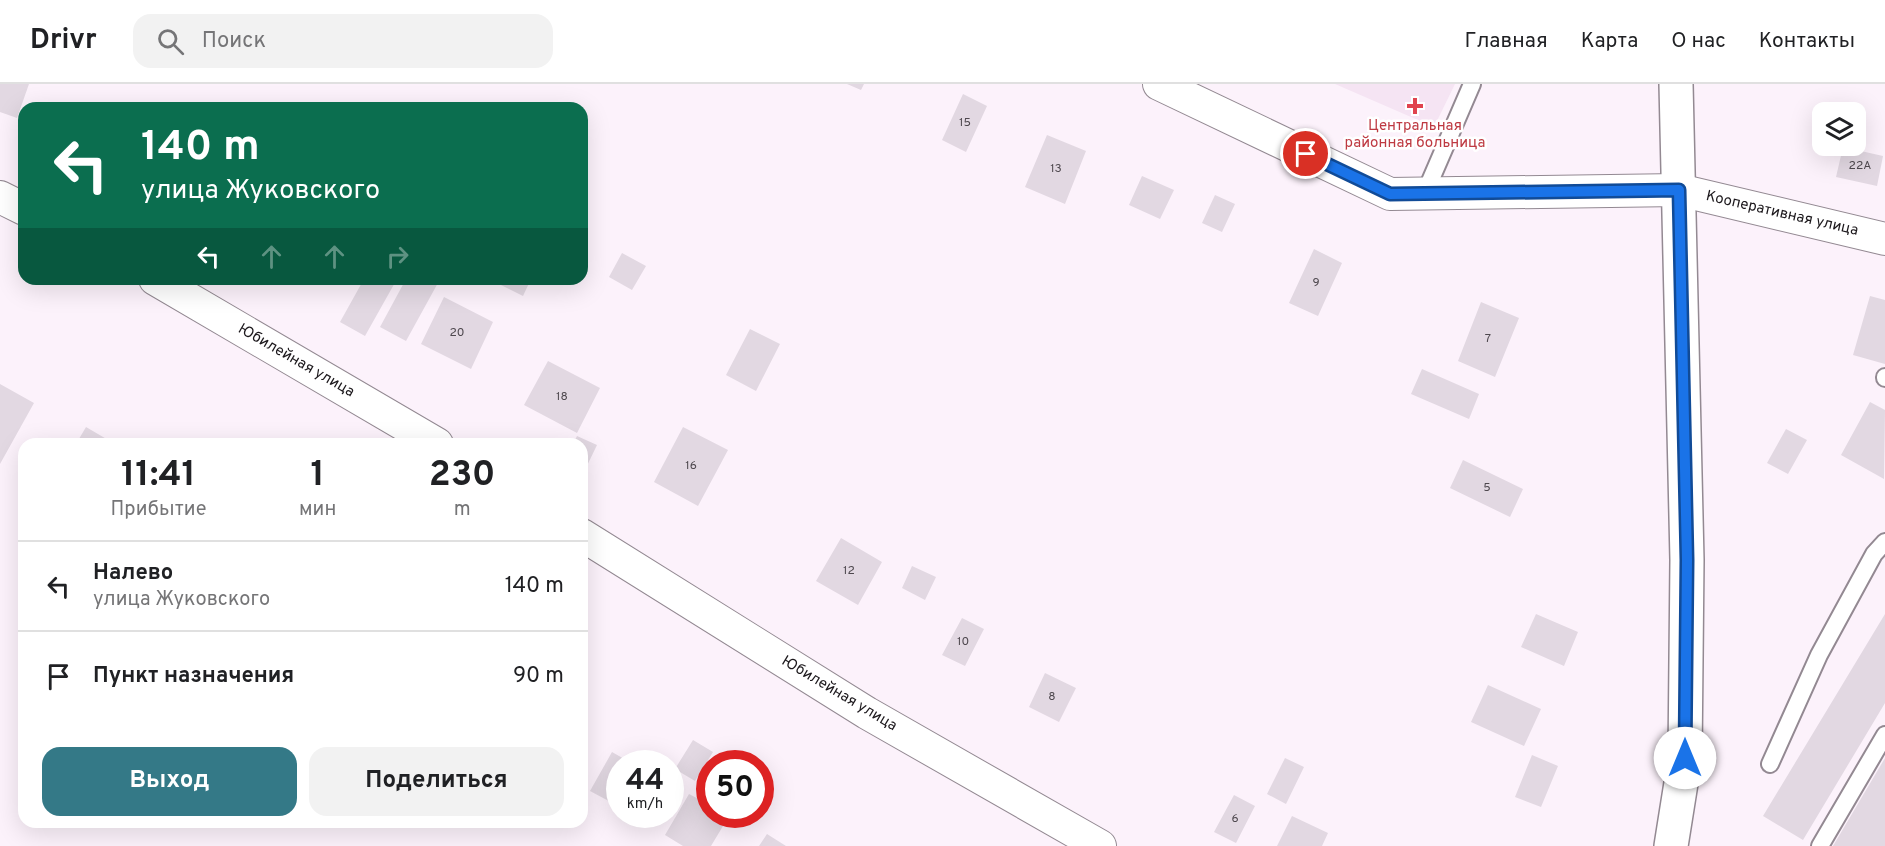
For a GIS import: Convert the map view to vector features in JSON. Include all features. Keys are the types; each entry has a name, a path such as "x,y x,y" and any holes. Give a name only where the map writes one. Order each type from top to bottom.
{"main road":[{"path":"1671,846 1685,758 1687,560 1676,84"}],"street":[{"name":"Кооперативная улица","path":"1160,84 1390,194 1679,190 1885,239"},
{"path":"0,197 18,206"},
{"name":"Юбилейная улица","path":"165,285 427,438"},
{"name":"Юбилейная улица","path":"588,539 867,713 1100,846"}],"lane":[{"path":"1425,193 1472,84"},
{"path":"1770,764 1819,655 1874,554 1885,542"},
{"path":"1820,846 1885,735"}],"shaded area":[{"name":"Центральная районная больница","path":"1335,84 1455,84 1434,127"}],"building":[{"path":"0,84 29,84 23,102 18,102 17,118 0,112"},
{"path":"847,84 864,84 861,90"},
{"path":"963,94 987,106 966,152 942,140"},
{"path":"1047,135 1086,151 1065,204 1025,187"},
{"path":"1866,152 1883,156 1877,186 1836,177 1841,156 1866,156"},
{"path":"1142,176 1174,190 1160,219 1129,205"},
{"path":"1215,195 1235,204 1222,232 1202,223"},
{"path":"1314,249 1342,263 1318,316 1289,303"},
{"path":"622,253 646,266 632,290 609,277"},
{"path":"361,285 394,285 365,336 340,322"},
{"path":"403,285 437,285 406,341 380,327"},
{"path":"501,285 528,285 523,296"},
{"path":"1870,296 1885,300 1885,364 1853,355"},
{"path":"444,297 493,322 471,369 421,344"},
{"path":"1481,302 1519,318 1495,377 1458,361"},
{"path":"750,329 780,344 756,391 726,375"},
{"path":"548,361 600,388 577,433 524,405"},
{"path":"1422,369 1479,394 1469,419 1411,394"},
{"path":"0,384 34,403 0,464"},
{"path":"1870,402 1885,410 1884,479 1841,455"},
{"path":"86,427 105,438 80,438"},
{"path":"683,427 728,450 698,506 654,482"},
{"path":"1786,429 1807,440 1788,474 1767,463"},
{"path":"588,441 597,445 588,464"},
{"path":"1463,460 1523,489 1510,517 1450,488"},
{"path":"841,538 882,562 858,605 816,581"},
{"path":"912,566 936,577 925,600 902,588"},
{"path":"1536,614 1578,632 1564,666 1521,647"},
{"path":"1885,614 1885,703 1803,840 1763,816"},
{"path":"962,618 984,629 965,666 942,655"},
{"path":"1045,673 1076,688 1059,722 1029,707"},
{"path":"1488,685 1541,709 1524,746 1471,722"},
{"path":"693,740 710,750 696,750 695,781 684,774 684,754"},
{"path":"1532,755 1558,766 1541,807 1515,797"},
{"path":"1285,758 1304,767 1286,804 1267,794"},
{"path":"1885,758 1885,846 1833,846"},
{"path":"606,763 606,800 590,791"},
{"path":"689,794 696,798 696,828 722,828 711,846 683,846 665,835 669,828 684,828 684,803"},
{"path":"1234,795 1255,806 1236,843 1214,832"},
{"path":"1292,816 1328,833 1322,846 1277,846"},
{"path":"767,834 786,846 759,846"}],"place":[{"name":"Центральная районная больница","path":"1415,106"}],"route":[{"path":"1306,154 1390,194 1679,190 1687,560 1685,758"}]}
